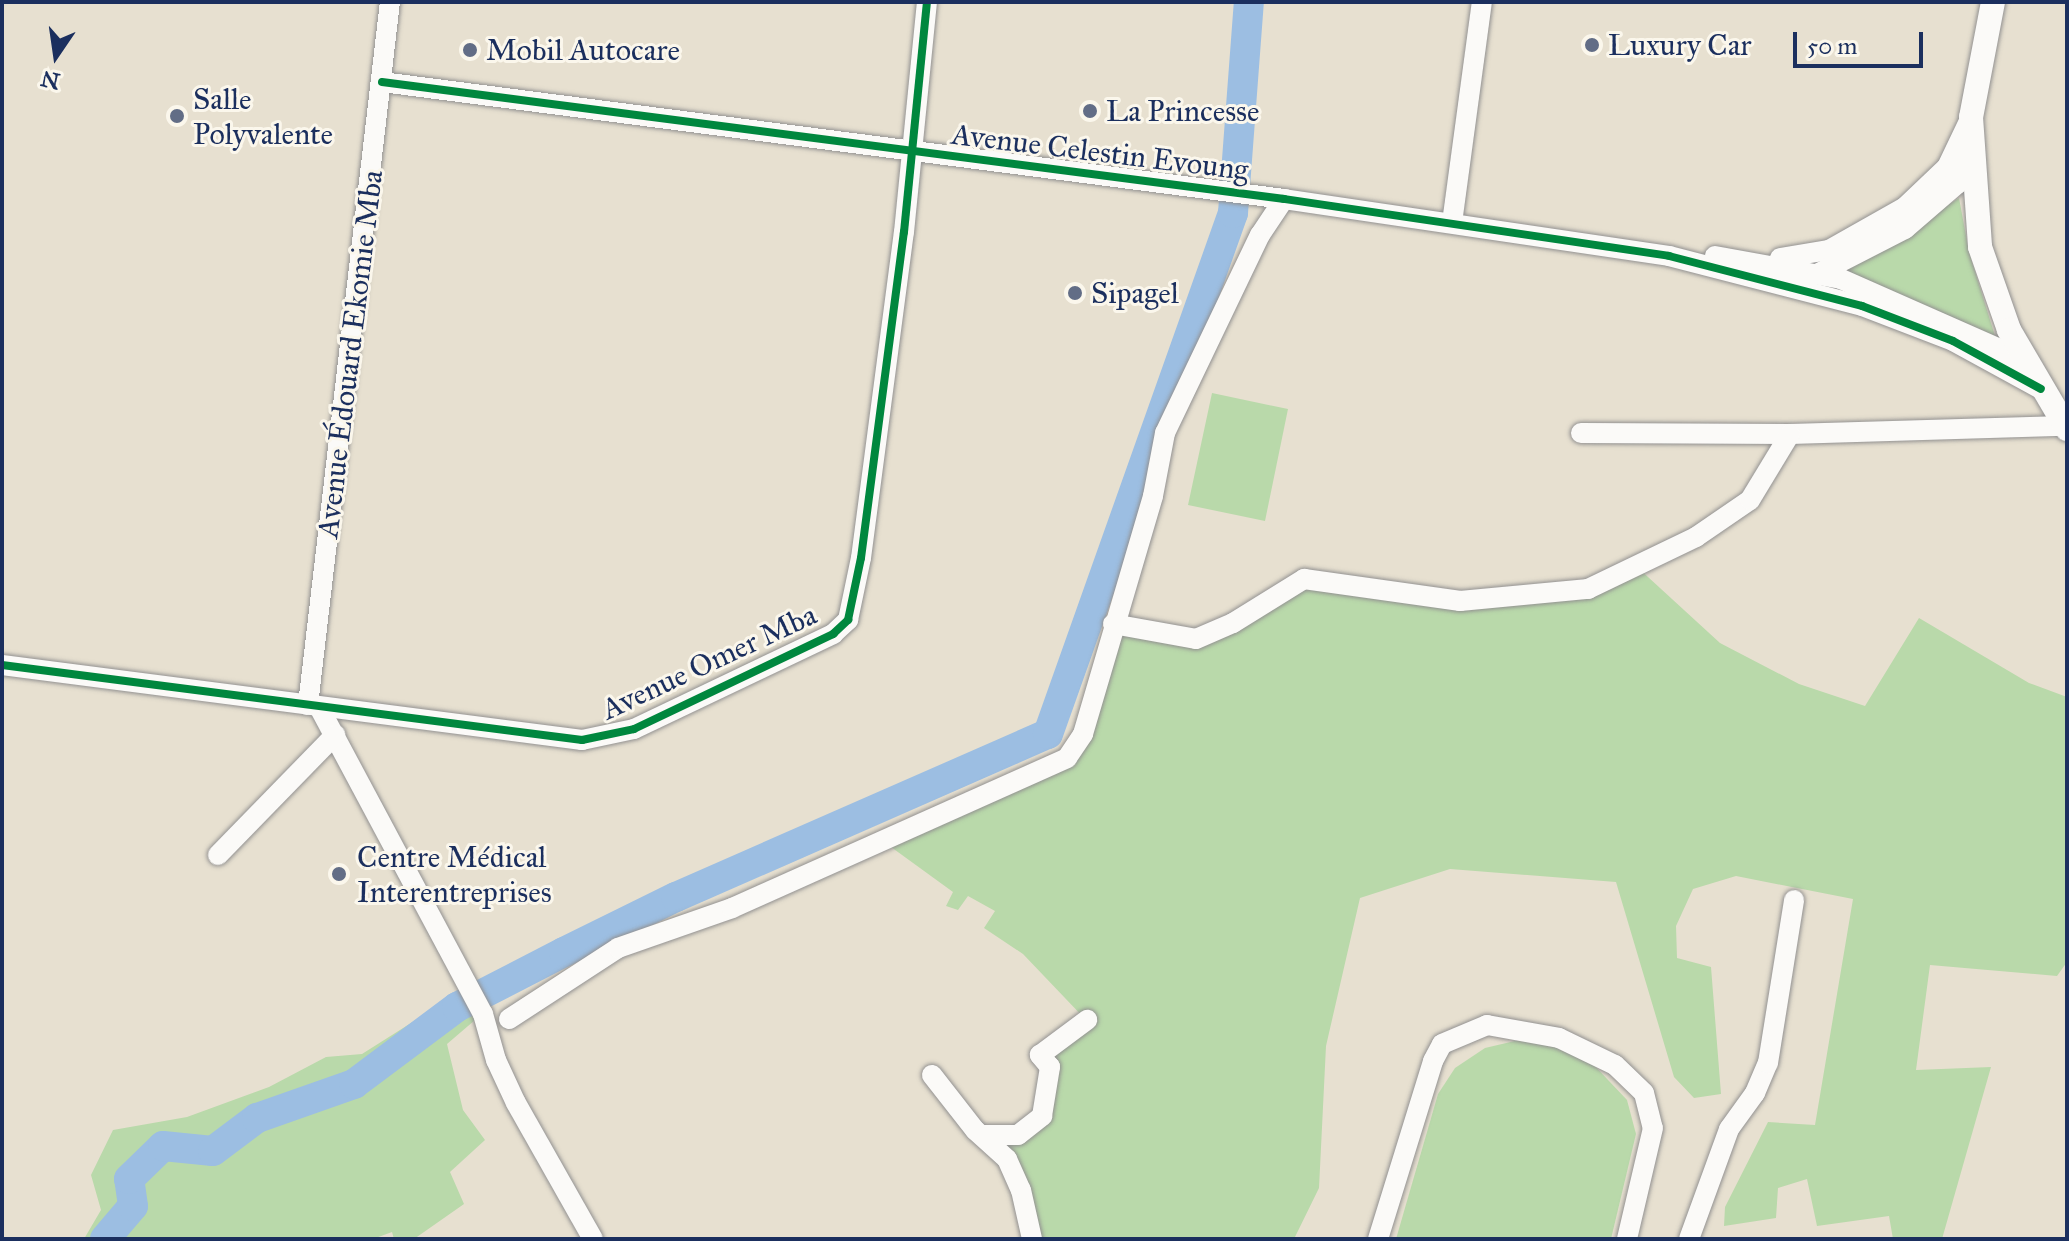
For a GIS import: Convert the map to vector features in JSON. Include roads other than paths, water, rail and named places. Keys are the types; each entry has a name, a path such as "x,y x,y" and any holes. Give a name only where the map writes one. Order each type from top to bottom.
{"main road":[{"path":"1993,2 1971,117 1980,247 2009,330 2066,427"}],"street":[{"name":"Avenue Édouard Ekomie Mba","path":"314,706 390,2"},
{"path":"912,152 927,2"},
{"path":"1452,223 1482,2"},
{"name":"Avenue Celestin Evoung","path":"382,82 1284,199 1669,256"},
{"path":"1743,260 1829,250 1884,222 1934,183 1971,117"},
{"name":"Avenue Omer Mba","path":"314,706 530,735 613,737 807,647 848,620 868,509 912,152"},
{"path":"1778,282 1820,273 1905,229 1957,184 1972,156"},
{"path":"509,1019 618,948 732,908 1067,758 1083,734 1153,496 1165,433 1260,235 1284,199"},
{"path":"1669,256 1689,252 1820,273 1872,290 2027,361"},
{"path":"1669,256 1778,282 1909,323 2041,389"},
{"path":"1581,433 1790,434 2066,427"},
{"path":"1113,624 1196,639 1233,623 1304,579 1460,601 1588,589 1696,537 1750,500 1790,434"},
{"path":"2,665 314,706 335,735 469,987 483,1014 496,1060 516,1103 593,1239"},
{"path":"218,855 335,735"},
{"path":"1689,1239 1729,1129 1755,1093 1768,1063 1794,900"},
{"path":"983,1135 1018,1135 1042,1116 1050,1067 1040,1055 1087,1020"},
{"path":"1378,1239 1433,1061 1442,1044 1487,1025 1559,1038 1615,1065 1644,1093 1653,1128 1627,1239"},
{"path":"932,1075 1007,1159 1021,1190 1032,1239"}],"waterway":[{"path":"105,1239 133,1206 129,1179 163,1146 213,1151 257,1118 354,1084 457,1007 564,952 676,897 1048,734 1233,213 1249,2"}],"place":[{"name":"Luxury Car","path":"1592,45"},
{"name":"Mobil Autocare","path":"470,50"},
{"name":"La Princesse","path":"1090,111"},
{"name":"Salle Polyvalente","path":"177,116"},
{"name":"Sipagel","path":"1075,293"},
{"name":"Centre Médical Interentreprises","path":"339,874"}]}
